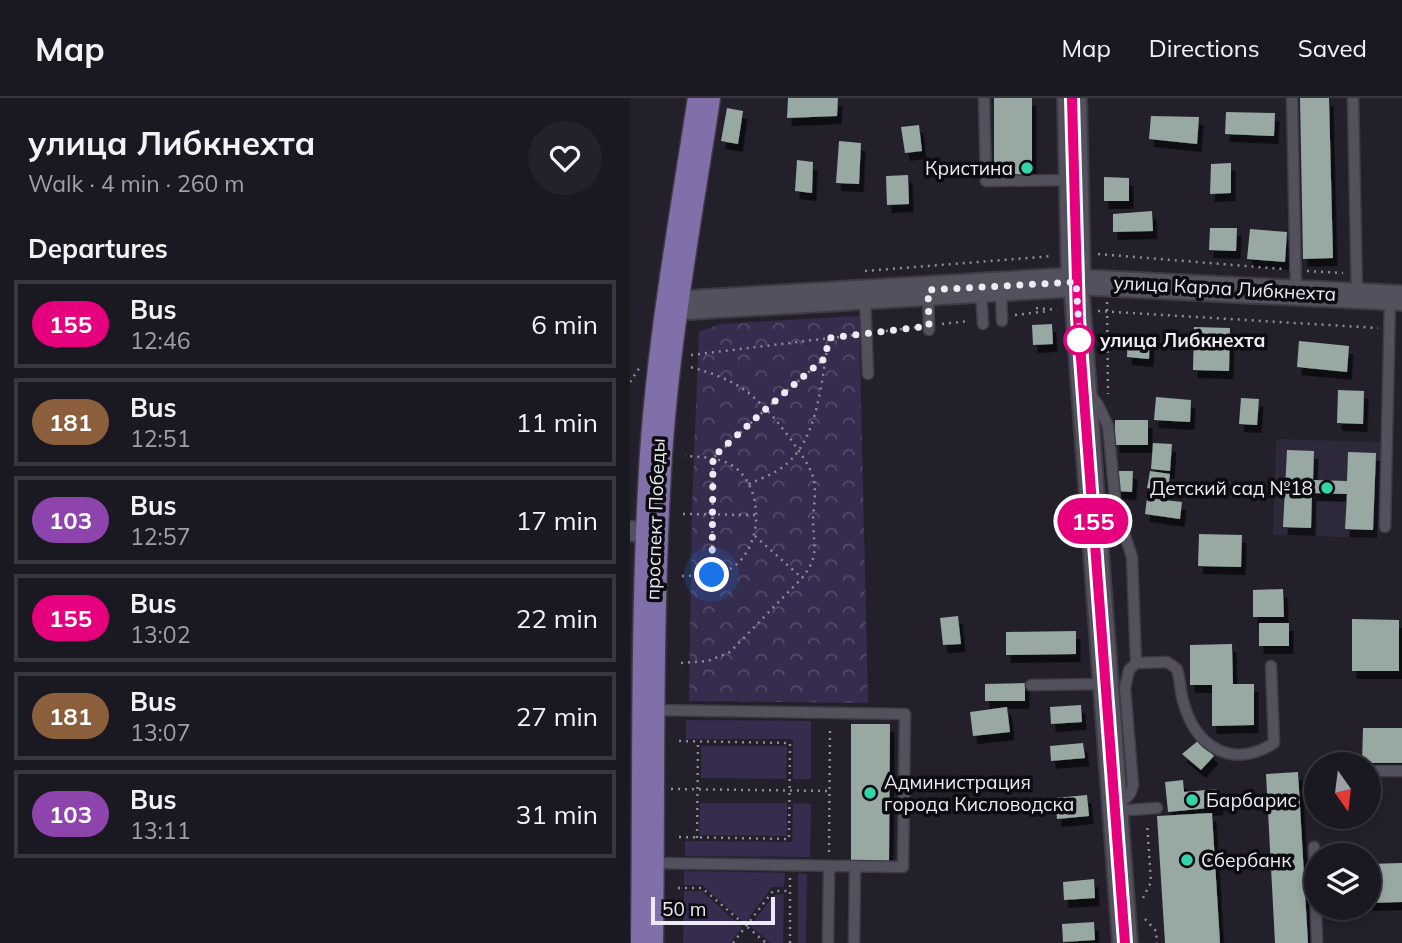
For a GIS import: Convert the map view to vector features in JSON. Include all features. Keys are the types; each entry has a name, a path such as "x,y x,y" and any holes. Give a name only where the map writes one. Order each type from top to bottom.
{"main road":[{"name":"проспект Победы","path":"647,943 649,709 641,531 655,469 671,306 705,98"},
{"path":"1072,98 1076,282"},
{"name":"улица Карла Либкнехта","path":"671,306 864,282 928,290 1076,282"}],"street":[{"name":"улица Карла Либкнехта","path":"1076,282 1296,281 1357,284 1396,297"},
{"path":"1076,282 1125,943"}],"lane":[{"path":"984,98 986,181 1074,180"},
{"path":"1292,98 1296,281"},
{"path":"1353,98 1357,284"},
{"path":"864,282 869,374"},
{"path":"991,286 1002,321"},
{"path":"983,324 991,286"},
{"path":"928,290 929,328"},
{"path":"1385,527 1389,328 1396,297"},
{"path":"1083,385 1098,405 1108,426 1116,508 1132,557 1136,663"},
{"path":"1114,806 1131,794 1133,785 1125,688 1129,670 1136,663 1167,662 1177,668 1183,701 1201,736 1218,753 1235,756 1259,752 1274,743 1271,666"},
{"path":"1031,685 1105,684"},
{"path":"648,863 904,867 905,714 649,709"},
{"path":"1381,771 1402,771"},
{"path":"1114,806 1151,809"},
{"path":"828,943 829,866"},
{"path":"854,943 855,867"},
{"path":"1316,920 1317,943"}],"path":[{"path":"1096,254 1296,281 1357,284"},
{"path":"864,282 1063,256"},
{"path":"1107,292 1108,426"},
{"path":"1020,314 1049,310"},
{"path":"1091,311 1389,328"},
{"path":"691,355 929,328 967,321"},
{"path":"749,484 782,468 799,452 812,427 829,338"},
{"path":"712,575 713,457 825,358"},
{"path":"630,382 640,366"},
{"path":"681,663 708,661 730,652 812,566 816,545 813,475 799,452 767,408 744,389 718,374 690,367"},
{"path":"682,576 712,575 729,570 744,556 755,536 757,515 749,484 737,468 713,457 685,456"},
{"path":"682,514 757,515"},
{"path":"755,536 802,578"},
{"path":"829,866 830,712"},
{"path":"679,838 789,839 790,790 790,743 680,741"},
{"path":"697,838 698,742"},
{"path":"668,789 830,791"},
{"path":"1151,809 1151,882 1143,897 1143,909 1145,919 1156,931 1157,943"},
{"path":"790,878 790,943"},
{"path":"678,888 702,888 766,943"},
{"path":"733,943 773,891 790,891"}],"shaded area":[{"name":"Детский сад №18","path":"1276,439 1382,442 1379,538 1273,535"}],"green space":[{"path":"859,316 868,703 689,701 692,507 699,332 720,324"},
{"path":"686,720 811,721 811,779 793,779 793,739 686,739"},
{"path":"701,746 787,746 786,779 701,778"},
{"path":"700,803 787,803 787,836 699,835"},
{"path":"793,803 811,804 810,857 685,856 685,841 792,842"},
{"path":"684,871 785,873 784,887 772,887 745,923 702,885 684,885"},
{"path":"798,873 807,874 806,943 798,943"},
{"path":"684,891 702,891 742,927 730,943 683,943"},
{"path":"784,894 783,943 771,943 750,926 774,895"}],"building":[{"path":"788,98 838,98 837,116 787,118"},
{"path":"994,98 1032,98 1032,176 994,176"},
{"path":"1300,98 1329,98 1333,258 1303,259"},
{"path":"727,108 743,111 738,144 721,141"},
{"path":"1226,112 1275,113 1274,136 1225,134"},
{"path":"1151,116 1199,117 1197,144 1149,139"},
{"path":"919,125 922,151 905,153 901,127"},
{"path":"839,141 861,143 859,184 836,183"},
{"path":"797,160 813,162 812,193 795,191"},
{"path":"1231,163 1231,193 1210,194 1211,164"},
{"path":"908,175 909,204 887,205 886,176"},
{"path":"1104,177 1129,178 1129,201 1104,201"},
{"path":"1152,211 1153,231 1113,232 1113,214"},
{"path":"1210,228 1237,228 1236,251 1209,250"},
{"path":"1250,229 1287,232 1285,262 1247,259"},
{"path":"1052,324 1053,344 1033,345 1032,325"},
{"path":"1194,327 1230,328 1229,371 1193,370"},
{"path":"1128,334 1150,335 1149,359 1127,357"},
{"path":"1299,341 1349,346 1347,372 1297,367"},
{"path":"1338,390 1364,391 1363,424 1337,423"},
{"path":"1156,397 1191,400 1190,422 1154,420"},
{"path":"1241,398 1259,399 1257,425 1239,424"},
{"path":"1115,420 1148,420 1148,445 1115,445"},
{"path":"1153,443 1172,444 1170,471 1151,469"},
{"path":"1287,450 1314,451 1313,480 1347,481 1348,452 1376,453 1373,530 1345,529 1347,494 1312,493 1311,528 1283,527"},
{"path":"1117,471 1133,471 1132,492 1116,491"},
{"path":"1150,471 1170,474 1168,491 1147,488"},
{"path":"1147,498 1182,502 1180,519 1145,514"},
{"path":"1199,534 1242,535 1241,567 1198,566"},
{"path":"1283,589 1284,617 1253,617 1253,590"},
{"path":"958,616 961,644 943,645 940,618"},
{"path":"1352,619 1399,620 1399,671 1352,671"},
{"path":"1259,623 1289,623 1289,646 1259,646"},
{"path":"1076,631 1076,654 1006,655 1006,632"},
{"path":"1232,644 1233,684 1254,684 1254,725 1212,726 1212,685 1190,685 1190,645"},
{"path":"1025,683 1025,701 985,701 985,684"},
{"path":"1081,705 1082,722 1051,724 1050,707"},
{"path":"1007,707 1010,732 973,736 970,712"},
{"name":"Администрация города Кисловодска","path":"851,724 890,724 889,862 851,862"},
{"path":"1363,728 1402,728 1402,763 1381,763 1381,752 1362,752"},
{"path":"1199,740 1214,756 1201,770 1182,754"},
{"path":"1083,743 1085,758 1051,761 1050,746"},
{"path":"1298,772 1304,920 1307,920 1308,943 1275,943 1266,774"},
{"name":"Барбарис","path":"1183,780 1184,792 1217,789 1219,807 1168,812 1165,782"},
{"path":"1087,795 1089,816 1057,819 1055,798"},
{"name":"Сбербанк","path":"1212,813 1220,943 1165,943 1157,816"},
{"path":"1402,863 1402,902 1381,903 1381,864"},
{"path":"1094,879 1095,898 1064,900 1063,882"},
{"path":"1094,922 1095,940 1063,942 1062,924"}],"bus line":[{"name":"155","path":"1072,98 1078,318 1125,943"}],"place":[{"name":"Кристина","path":"1027,168"},
{"name":"улица Либкнехта","path":"1079,340"},
{"name":"Детский сад №18","path":"1327,488"},
{"name":"Администрация города Кисловодска","path":"870,793"},
{"name":"Барбарис","path":"1192,800"},
{"name":"Сбербанк","path":"1187,860"}],"route":[{"path":"712,575 713,457 825,358 829,338 929,326 928,290 1076,282 1080,343 1079,340"}]}
